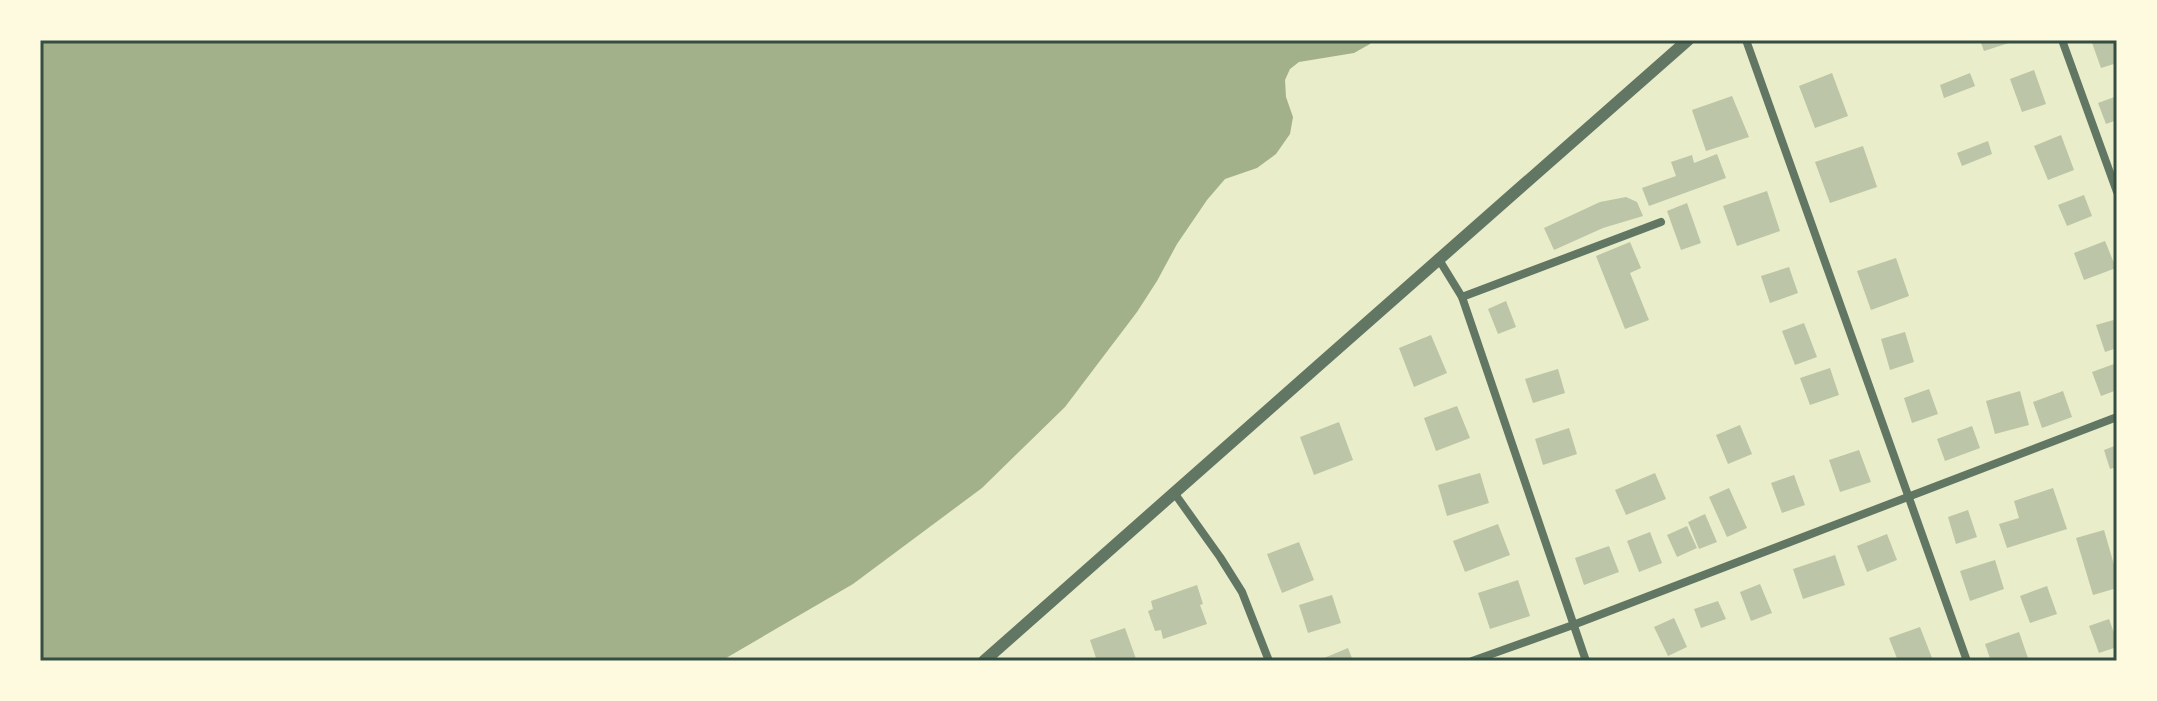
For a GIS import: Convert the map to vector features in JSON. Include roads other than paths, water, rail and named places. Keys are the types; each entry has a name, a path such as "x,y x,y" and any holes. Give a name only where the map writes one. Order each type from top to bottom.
{"street":[{"path":"984,661 1688,40"},
{"path":"1746,40 1967,661"},
{"path":"2062,40 2117,192"},
{"path":"1462,297 1661,222"},
{"path":"1438,258 1462,297 1586,661"},
{"path":"1472,661 2117,417"},
{"path":"1175,494 1242,592 1269,661"}]}
